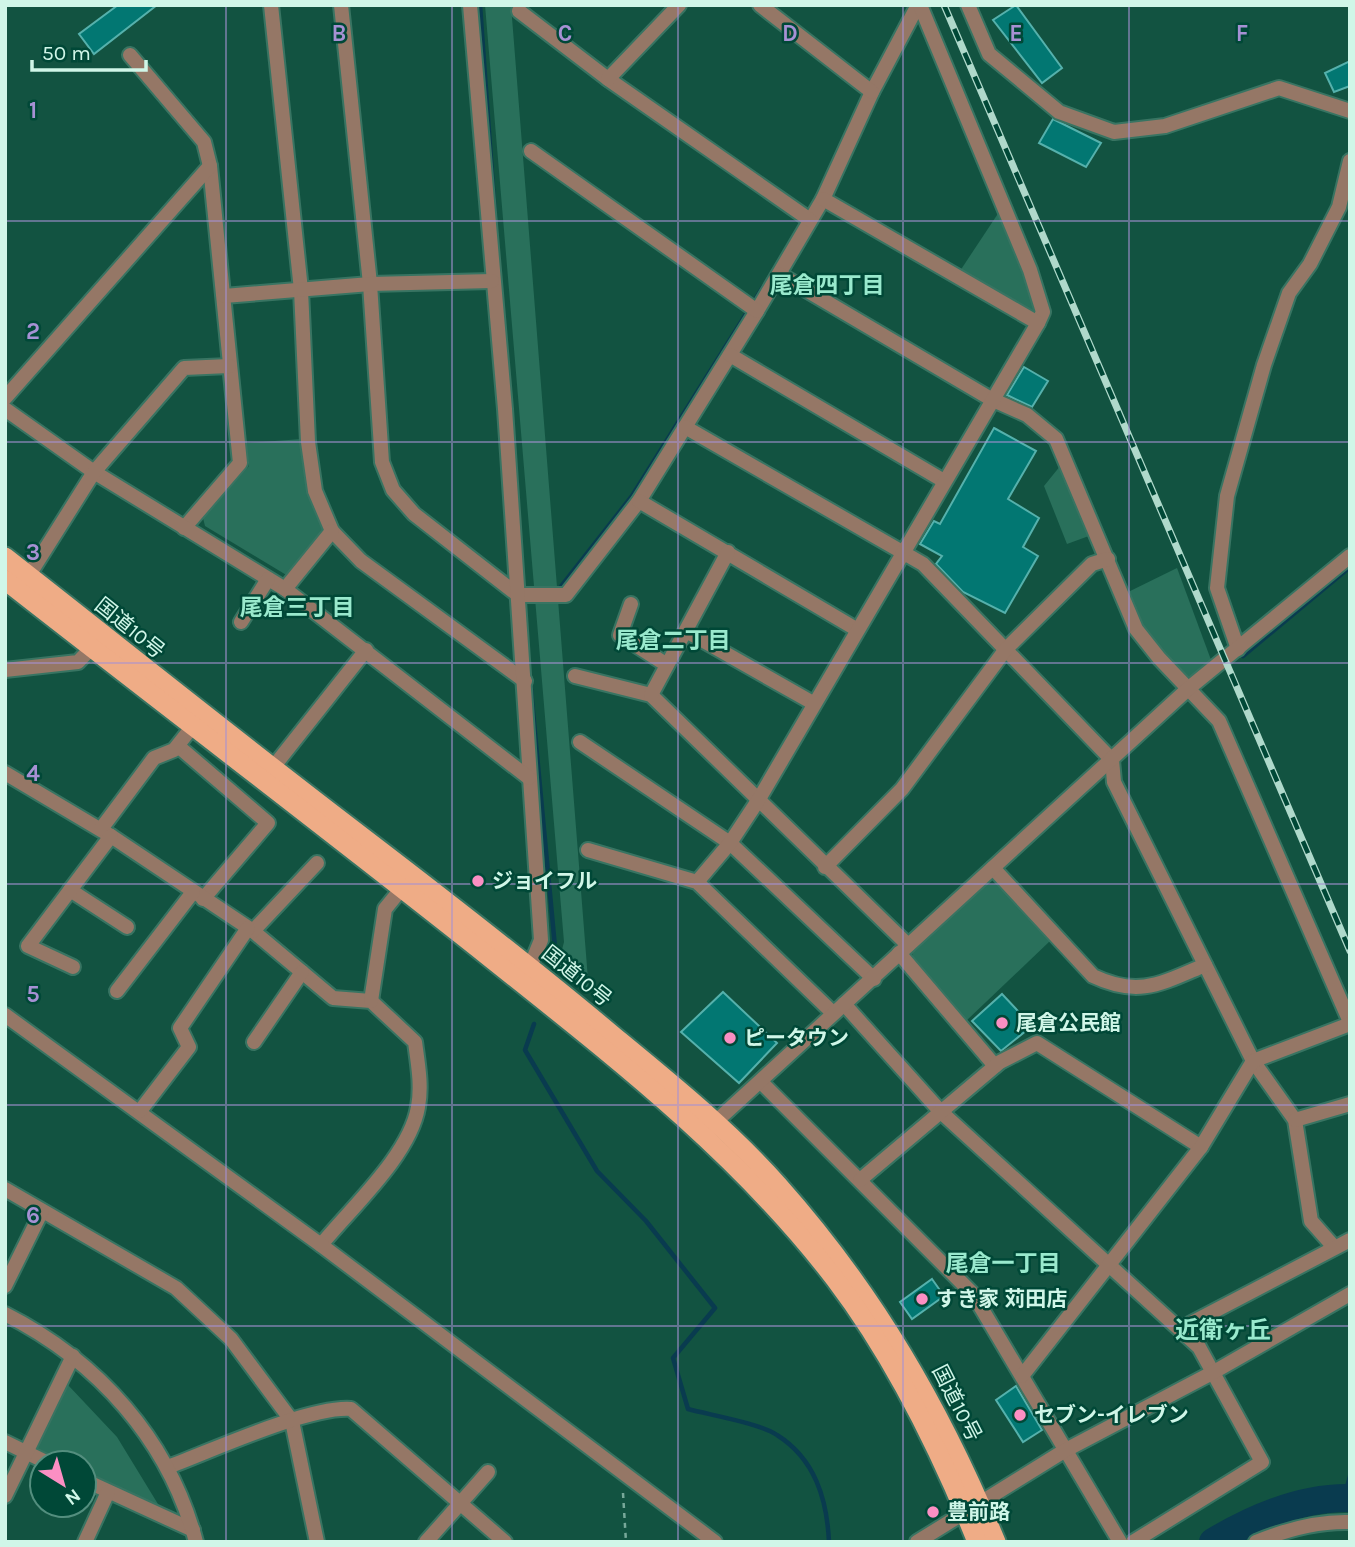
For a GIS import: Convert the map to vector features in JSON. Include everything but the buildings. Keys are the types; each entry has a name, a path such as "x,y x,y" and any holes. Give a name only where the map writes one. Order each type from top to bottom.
{"highway":[{"name":"国道10号","path":"5,557 18,582 267,775 530,967 660,1073 709,1128"},
{"name":"国道10号","path":"267,775 402,888 777,1183 858,1283 936,1408 972,1508 977,1542"},
{"name":"国道10号","path":"972,1508 996,1542"}],"street":[{"path":"271,5 302,290 308,442 315,491 332,531 361,561 525,681"},
{"path":"341,5 370,284 382,461 393,490 414,514 518,595 566,595 639,501 757,312 823,199 872,92 919,5"},
{"path":"470,5 505,409 525,681 541,940 530,967 534,993"},
{"path":"608,79 679,5"},
{"path":"760,5 872,92"},
{"path":"697,882 730,843 759,799 1043,312 1030,270 919,5"},
{"path":"968,5 989,54 1059,112 1114,132 1165,126 1279,88 1350,111"},
{"path":"519,11 608,79 810,220"},
{"path":"130,55 204,142 210,166 240,463 184,528"},
{"path":"531,151 757,312"},
{"path":"1238,649 1217,588 1227,496 1264,365 1289,293 1326,236 1339,207 1350,161"},
{"path":"5,398 210,166"},
{"path":"823,199 1038,323"},
{"path":"779,274 991,399 1027,415 1056,439 1136,629 1158,658 1219,721 1348,1027 1253,1061 1201,1147 1022,1376"},
{"path":"224,296 370,284 492,281"},
{"path":"730,355 944,481"},
{"path":"18,582 94,472 184,368 229,366"},
{"path":"5,409 94,472 285,589 529,778"},
{"path":"685,427 923,564 1112,760 1114,782 1253,1061 1295,1120 1311,1221 1334,1247"},
{"path":"639,501 856,629"},
{"path":"285,589 332,531"},
{"path":"651,695 728,552"},
{"path":"709,1128 1189,688 1350,556"},
{"path":"825,867 902,789 1006,649 1092,564 1108,559"},
{"path":"241,622 268,579"},
{"path":"631,604 620,635 667,666"},
{"path":"686,631 813,703"},
{"path":"5,670 78,662 97,641"},
{"path":"267,775 366,650"},
{"path":"575,676 651,695 759,799 903,949 995,1066"},
{"path":"73,967 28,946 71,890 154,758 178,746 197,721"},
{"path":"580,742 730,843 874,979"},
{"path":"117,991 198,896 268,822 178,746"},
{"path":"5,773 106,832 250,930 333,998 371,1001 415,1042 420,1087 413,1127 396,1155 321,1245"},
{"path":"588,850 697,882 839,1008 941,1112 1199,1347 1262,1462 1133,1542"},
{"path":"140,1111 189,1047 180,1028 250,930 317,863"},
{"path":"993,868 1093,976 1107,983 1141,988 1159,984 1205,965"},
{"path":"371,1001 386,909 402,888"},
{"path":"71,890 127,927"},
{"path":"254,1042 302,972"},
{"path":"7,1022 140,1111 715,1542"},
{"path":"860,1180 995,1066 1037,1043 1201,1147"},
{"path":"761,1082 973,1294 1120,1542"},
{"path":"1295,1120 1350,1104"},
{"path":"5,1189 176,1288 205,1312 231,1339 292,1422 317,1542"},
{"path":"5,1286 42,1211"},
{"path":"1180,1329 1350,1240"},
{"path":"917,1542 1064,1451 1212,1373 1350,1294"},
{"path":"5,1314 34,1329 73,1356 129,1410 168,1467 195,1536"},
{"path":"5,1496 73,1356"},
{"path":"168,1467 335,1408 351,1409 505,1542"},
{"path":"5,1442 26,1452"},
{"path":"426,1542 488,1472"},
{"path":"98,1487 195,1536"},
{"path":"85,1542 108,1492"},
{"path":"1256,1542 1295,1536 1332,1521 1350,1522"}],"path":[{"path":"622,1473 626,1542"}],"green space":[{"path":"485,5 511,5 589,992 558,965 564,942"},
{"path":"1003,206 1030,270 1038,323 956,277"},
{"path":"302,439 308,488 326,534 288,576 205,526 203,518 249,466 246,443"},
{"path":"1065,460 1097,533 1067,544 1044,486"},
{"path":"1177,568 1214,668 1189,688 1159,658 1122,595"},
{"path":"1000,884 1050,941 965,1022 913,960 912,952 985,885"},
{"path":"68,1385 117,1437 161,1509 98,1489 98,1449 33,1449"}],"waterway":[{"path":"480,5 495,217"},
{"path":"556,593 632,496 763,287"},
{"path":"1243,656 1350,567"},
{"path":"530,680 556,958"},
{"path":"534,1024 525,1050 597,1171 646,1221 715,1308 673,1358 688,1409 759,1427 777,1435 790,1445 801,1456 817,1481 828,1526 829,1542"},
{"path":"1344,1498 1350,1476"},
{"path":"1213,1542 1262,1517 1297,1505 1350,1498"}],"railway":[{"path":"944,5 1350,951"}],"place":[{"name":"ジョイフル","path":"478,881"},
{"name":"尾倉公民館","path":"1002,1023"},
{"name":"ピータウン","path":"730,1038"},
{"name":"すき家 苅田店","path":"922,1299"},
{"name":"セブン-イレブン","path":"1020,1415"},
{"name":"豊前路","path":"933,1512"}],"district":[{"name":"尾倉四丁目","path":"827,285"},
{"name":"尾倉三丁目","path":"297,607"},
{"name":"尾倉二丁目","path":"673,640"},
{"name":"尾倉一丁目","path":"1003,1263"},
{"name":"近衛ヶ丘","path":"1223,1330"}]}
